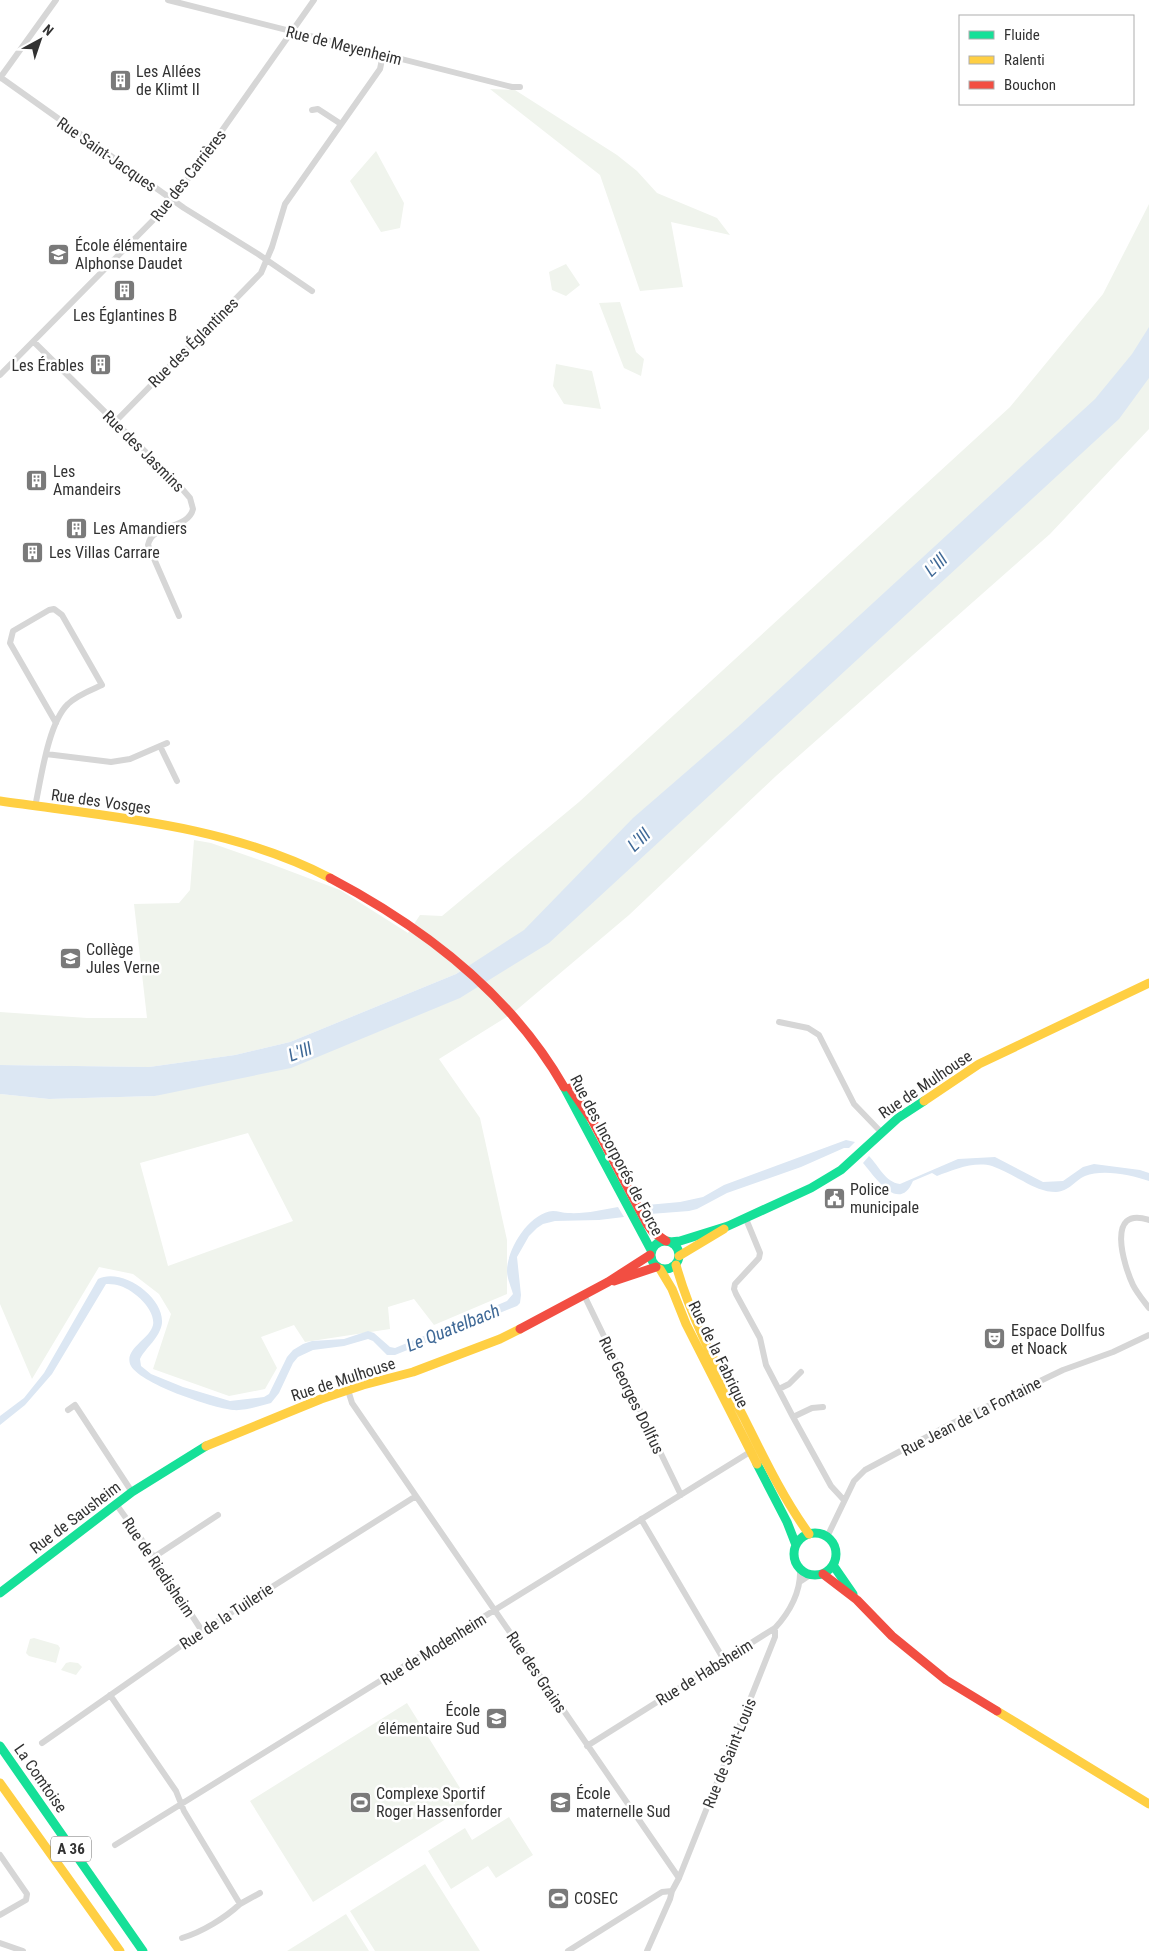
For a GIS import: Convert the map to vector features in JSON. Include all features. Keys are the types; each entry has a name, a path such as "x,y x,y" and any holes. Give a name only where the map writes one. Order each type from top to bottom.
{"main road":[{"name":"Rue des Vosges","path":"0,801 198,832"},
{"name":"Rue des Incorporés de Force","path":"198,832 240,842 308,868 343,884 391,912 431,941 463,968 508,1012 538,1046 557,1074 632,1205 651,1252"},
{"name":"Rue de Mulhouse","path":"668,1241 680,1241 728,1226 817,1185 841,1170 881,1132 912,1108 979,1064 1149,984"},
{"name":"Rue des Incorporés de Force","path":"639,1219 653,1232 668,1241"},
{"name":"Rue de Mulhouse","path":"678,1261 728,1226"},
{"path":"668,1241 677,1248 678,1261 669,1270 658,1268 651,1252 657,1243 668,1241"},
{"name":"Rue de Mulhouse","path":"169,1468 208,1445 348,1390 413,1372 500,1339 608,1282 651,1252"},
{"name":"Rue de la Fabrique","path":"678,1261 681,1286 695,1320 796,1517 809,1534"},
{"name":"Rue de Mulhouse","path":"608,1282 621,1280 643,1270 658,1268"},
{"name":"Rue de la Fabrique","path":"658,1268 668,1282 686,1324 796,1545"},
{"path":"750,1452 759,1447"},
{"name":"Rue de Sausheim","path":"0,1593 132,1492 169,1468"},
{"path":"809,1534 821,1534 827,1537 834,1546 836,1553 833,1565 823,1574 810,1575 800,1570 795,1561 794,1550 801,1538 809,1534"},
{"path":"833,1565 857,1600"},
{"path":"823,1574 857,1600 892,1636 946,1680 1149,1804"},
{"name":"La Comtoise","path":"0,1746 143,1951"},
{"name":"A 36","path":"0,1783 120,1951"}],"street":[{"path":"0,78 56,0"},
{"name":"Rue de Meyenheim","path":"168,0 188,2 292,32 512,87 520,87"},
{"name":"Rue des Carrières","path":"0,375 172,200 314,0"},
{"name":"Rue des Églantines","path":"115,422 261,273 285,204 380,69 383,54"},
{"name":"Rue Saint-Jacques","path":"0,78 172,200 312,290"},
{"path":"312,110 318,109 341,124"},
{"name":"Rue des Jasmins","path":"34,342 178,483 190,498 193,509 188,518 155,533 149,538 148,545 179,616"},
{"path":"34,807 46,754 56,723 63,710 75,699 102,685 62,615 54,609 13,631 10,643 56,723"},
{"path":"50,712 63,710"},
{"path":"46,754 111,762 130,760 167,743"},
{"path":"160,746 177,781"},
{"path":"779,1022 808,1028 819,1034 854,1104 881,1132"},
{"path":"1149,1220 1134,1218 1126,1223 1120,1230 1120,1239 1132,1283 1149,1308"},
{"path":"746,1219 760,1253 759,1258 735,1284 734,1289 760,1338 766,1365 793,1418 831,1486 844,1500"},
{"name":"Rue Georges Dollfus","path":"584,1295 680,1495"},
{"name":"Rue Jean de La Fontaine","path":"827,1537 854,1481 865,1470 911,1445 1063,1370 1113,1352 1149,1335"},
{"path":"779,1390 789,1384 801,1372"},
{"name":"Rue des Grains","path":"348,1390 352,1403 679,1878"},
{"path":"68,1410 75,1405 132,1492"},
{"path":"793,1418 812,1408 824,1407"},
{"name":"Rue de Modenheim","path":"115,1845 750,1452"},
{"name":"Rue de la Tuilerie","path":"42,1743 202,1630 416,1496"},
{"name":"Rue de Riedisheim","path":"116,1504 154,1557 202,1630"},
{"path":"154,1557 218,1515"},
{"path":"641,1519 724,1660"},
{"name":"Rue de Habsheim","path":"587,1746 776,1628 791,1607 801,1581 800,1570"},
{"path":"801,1581 810,1575"},
{"name":"Rue de Saint-Louis","path":"647,1951 679,1878 775,1638 776,1628"},
{"path":"110,1695 176,1791 181,1805 240,1904"},
{"path":"0,1854 27,1894 26,1900 0,1915"},
{"path":"568,1951 662,1892 672,1891"},
{"path":"182,1938 191,1936 260,1893"},
{"path":"0,1943 23,1951"}],"shaded area":[{"path":"490,89 515,90 617,155 637,171 657,193 717,218 730,235 671,222 683,287 640,291 600,175"},
{"path":"376,151 404,203 400,228 381,232 350,181"},
{"path":"1149,204 1149,429 1050,534 776,776 629,915 513,1013 439,1059 480,1118 507,1240 507,1294 434,1325 414,1299 388,1307 390,1329 305,1342 294,1325 261,1337 277,1368 265,1389 229,1396 153,1369 171,1314 159,1294 133,1274 99,1267 32,1379 0,1304 0,1094 49,1099 155,1096 485,983 468,966 456,974 290,1042 235,1055 149,1067 0,1065 0,1012 87,1018 147,1018 134,904 179,903 190,890 194,840 211,843 340,890 408,933 420,915 442,916 579,802 1010,407 1103,294","holes":["248,1133 293,1221 168,1266 140,1163"]},
{"path":"566,264 580,285 566,296 552,290 549,272"},
{"path":"620,302 636,352 644,359 641,376 624,368 599,303"},
{"path":"556,364 592,371 601,409 564,404 553,386"},
{"path":"34,1638 58,1645 60,1648 56,1663 29,1656 26,1653 30,1639"},
{"path":"66,1663 78,1663 82,1667 76,1675 61,1670"},
{"name":"Complexe Sportif Roger Hassenforder","path":"407,1703 470,1804 313,1902 250,1801"},
{"path":"509,1817 533,1855 496,1878 488,1866 451,1889 428,1851 465,1828 472,1840"},
{"path":"425,1864 480,1951 375,1951 350,1911"},
{"path":"346,1914 369,1951 287,1951"}],"water":[{"name":"L'Ill","path":"1149,327 1149,378 1119,419 549,943 460,998 291,1068 155,1096 49,1099 0,1094 0,1065 149,1067 235,1055 290,1042 456,974 524,930 633,818 738,727 1095,399 1132,354"},
{"path":"846,1140 855,1142 849,1148 844,1148 801,1167 727,1193 697,1209 650,1214 647,1205 680,1202 703,1197 724,1185"},
{"path":"869,1156 886,1177 900,1184 958,1159 995,1157 1043,1182 1063,1181 1083,1167 1094,1164 1140,1170 1149,1173 1149,1181 1126,1175 1100,1173 1085,1176 1065,1190 1052,1192 1035,1187 992,1166 978,1165 964,1167 937,1176 932,1173 913,1181 907,1190 901,1194 887,1190 880,1184 863,1163"},
{"name":"Le Quatelbach","path":"618,1207 624,1217 599,1220 555,1221 543,1224 537,1228 529,1236 517,1257 521,1295 520,1303 517,1306 395,1355 387,1355 373,1341 368,1339 344,1346 313,1350 298,1357 293,1363 279,1393 271,1403 242,1410 223,1408 193,1400 146,1379 136,1371 130,1364 129,1358 134,1348 151,1330 153,1319 151,1312 142,1300 129,1290 114,1284 106,1284 52,1374 25,1405 0,1425 0,1416 24,1398 44,1373 98,1279 108,1276 129,1281 149,1294 156,1303 161,1313 161,1328 140,1359 141,1366 151,1374 183,1387 230,1401 264,1397 269,1394 287,1357 293,1350 303,1344 312,1341 344,1339 368,1331 374,1333 390,1347 395,1348 507,1301 513,1294 507,1271 511,1253 521,1234 536,1218 544,1213 553,1211 581,1213"}],"traffic: fast":[{"path":"564,1087 651,1250"},
{"path":"670,1242 680,1241 728,1226 811,1188 841,1170 898,1118 924,1101"},
{"path":"665,1241 675,1245 679,1255 675,1265 665,1269 655,1265 651,1255 655,1245 665,1241"},
{"path":"0,1593 132,1492 206,1446"},
{"path":"757,1464 787,1522 796,1545"},
{"path":"811,1533 819,1533 830,1539 836,1554 830,1569 819,1575 811,1575 800,1569 794,1558 794,1550 800,1539 811,1533"},
{"path":"833,1565 853,1594"},
{"path":"0,1746 143,1951"}],"traffic: slow":[{"path":"0,801 127,818 210,835 251,846 291,860 330,878"},
{"path":"924,1101 979,1064 1149,983"},
{"path":"679,1256 724,1229"},
{"path":"676,1265 689,1305 715,1362 774,1478 809,1534"},
{"path":"660,1269 672,1289 686,1324 757,1464"},
{"path":"206,1446 321,1399 363,1385 413,1372 500,1339 520,1329"},
{"path":"997,1711 1149,1804"},
{"path":"0,1783 120,1951"}],"traffic: jam":[{"path":"330,878 398,918 462,966 518,1022 543,1053 564,1087"},
{"path":"570,1088 592,1120 647,1224 653,1232 666,1241"},
{"path":"520,1329 608,1282 650,1255"},
{"path":"614,1281 656,1267"},
{"path":"823,1574 857,1600 892,1636 946,1680 997,1711"}],"place":[{"name":"Les Allées de Klimt II","path":"120,80"},
{"name":"École élémentaire Alphonse Daudet","path":"59,254"},
{"name":"Les Églantines B","path":"125,291"},
{"name":"Les Érables","path":"100,365"},
{"name":"Les Amandeirs","path":"37,480"},
{"name":"Les Amandiers","path":"77,528"},
{"name":"Les Villas Carrare","path":"33,552"},
{"name":"Collège Jules Verne","path":"70,958"},
{"name":"Police municipale","path":"834,1198"},
{"name":"Espace Dollfus et Noack","path":"995,1339"},
{"name":"École élémentaire Sud","path":"496,1719"},
{"name":"Complexe Sportif Roger Hassenforder","path":"360,1802"},
{"name":"École maternelle Sud","path":"560,1802"},
{"name":"COSEC","path":"558,1898"}]}
